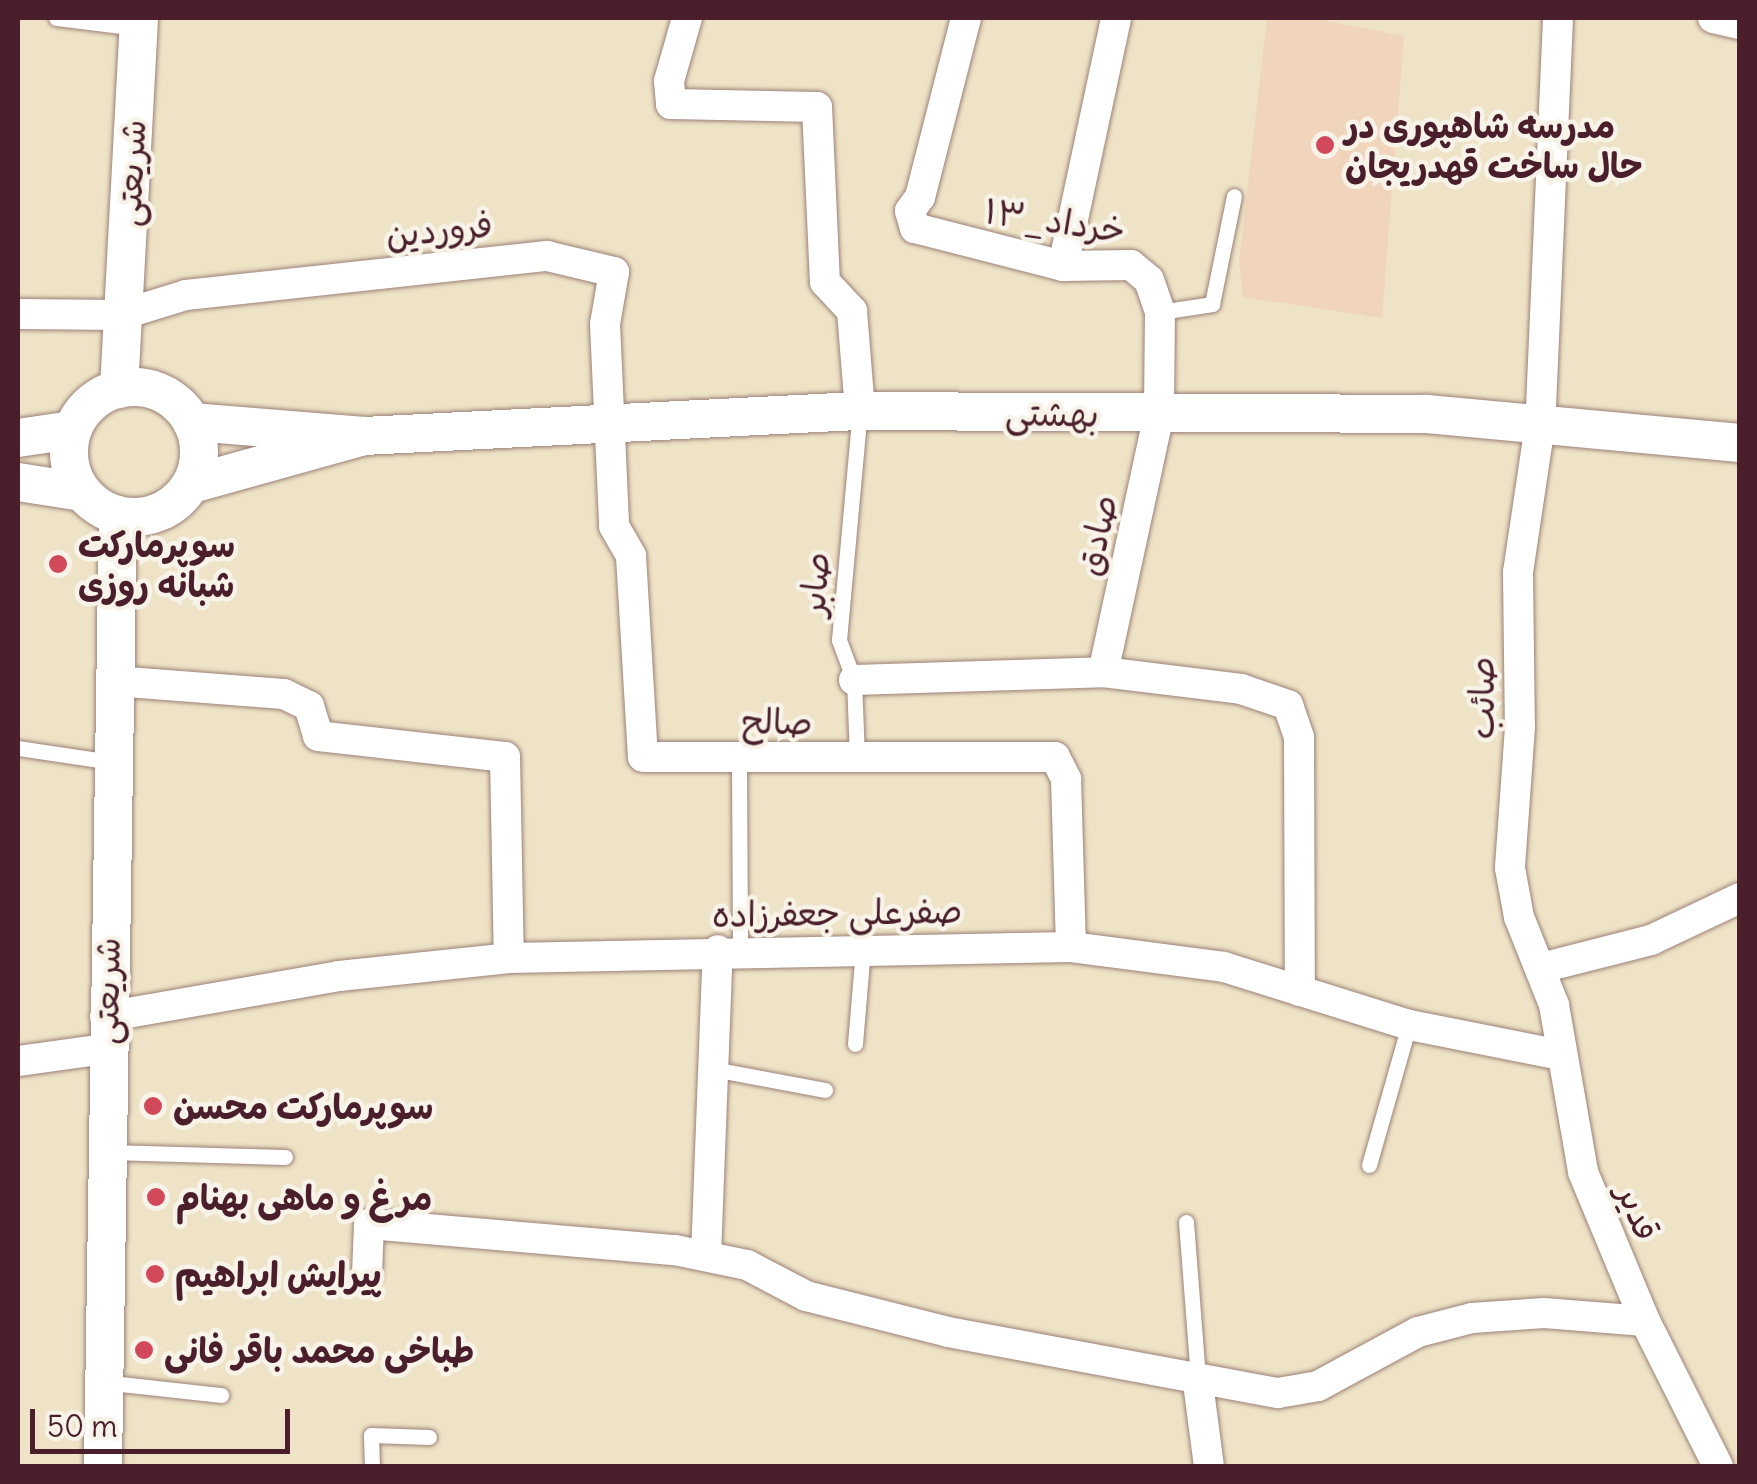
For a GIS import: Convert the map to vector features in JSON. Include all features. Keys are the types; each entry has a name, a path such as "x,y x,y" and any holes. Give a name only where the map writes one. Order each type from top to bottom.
{"street":[{"path":"686,18 668,81 672,104 817,108 825,282 852,311 860,411"},
{"name":"۱۳_خرداد","path":"966,18 920,198 910,212 915,228 1064,266 1131,265 1149,280 1160,312 1159,414"},
{"path":"1064,266 1116,18"},
{"name":"صائب","path":"1541,968 1520,918 1510,868 1520,727 1518,572 1540,425 1558,18"},
{"path":"1713,18 1740,24"},
{"name":"شریعتی","path":"119,389 138,23"},
{"name":"فروردین","path":"121,315 186,295 547,256 614,272 604,324 611,423"},
{"path":"18,314 121,315"},
{"path":"82,492 69,452 72,430 91,404 119,389 161,393 192,422 199,464 192,484"},
{"name":"بهشتی","path":"364,436 860,411 1427,414 1740,444"},
{"name":"صادق","path":"1104,672 1159,414"},
{"path":"192,422 364,436"},
{"name":"صالح","path":"611,423 614,526 630,556 644,757 1055,757 1066,779 1071,947"},
{"path":"18,438 72,430"},
{"path":"18,482 82,492 118,516 160,512 192,484 364,436"},
{"name":"شریعتی","path":"103,1466 105,1033 118,516"},
{"path":"854,680 1104,672 1241,688 1288,705 1299,737 1300,991"},
{"path":"114,681 284,694 309,706 318,736 505,757 510,958"},
{"path":"1541,968 1651,940 1740,898"},
{"name":"صفرعلی جعفرزاده","path":"18,1061 105,1033 338,976 510,958 729,949 1071,947 1224,967 1409,1025 1561,1055"},
{"path":"706,1256 713,1069 729,949"},
{"name":"قدیر","path":"1541,968 1583,1172 1645,1321 1718,1466"},
{"path":"367,1274 369,1224 706,1256 746,1265 806,1296 1198,1383 1278,1393 1318,1386 1418,1332 1472,1318 1544,1313 1645,1321"},
{"path":"1198,1383 1209,1466"}],"lane":[{"path":"56,18 138,23"},
{"path":"1160,312 1212,304 1234,196"},
{"name":"صابر","path":"857,760 854,680 839,640 860,411"},
{"path":"18,748 112,762"},
{"path":"729,949 740,758"},
{"path":"855,1044 863,948"},
{"path":"1369,1164 1409,1025"},
{"path":"713,1069 825,1090"},
{"path":"104,1152 285,1156"},
{"path":"1186,1222 1198,1383"},
{"path":"103,1382 221,1395"},
{"path":"372,1466 371,1435 429,1437"}],"shaded area":[{"name":"مدرسه شاهپوری در حال ساخت قهدریجان","path":"1267,18 1312,18 1404,36 1382,318 1243,297 1239,262"}],"place":[{"name":"مدرسه شاهپوری در حال ساخت قهدریجان","path":"1325,145"},
{"name":"سوپرمارکت شبانه روزی","path":"58,564"},
{"name":"سوپرمارکت محسن","path":"153,1106"},
{"name":"مرغ و ماهی بهنام","path":"156,1197"},
{"name":"پیرایش ابراهیم","path":"155,1274"},
{"name":"طباخی محمد باقر فانی","path":"144,1350"}]}
